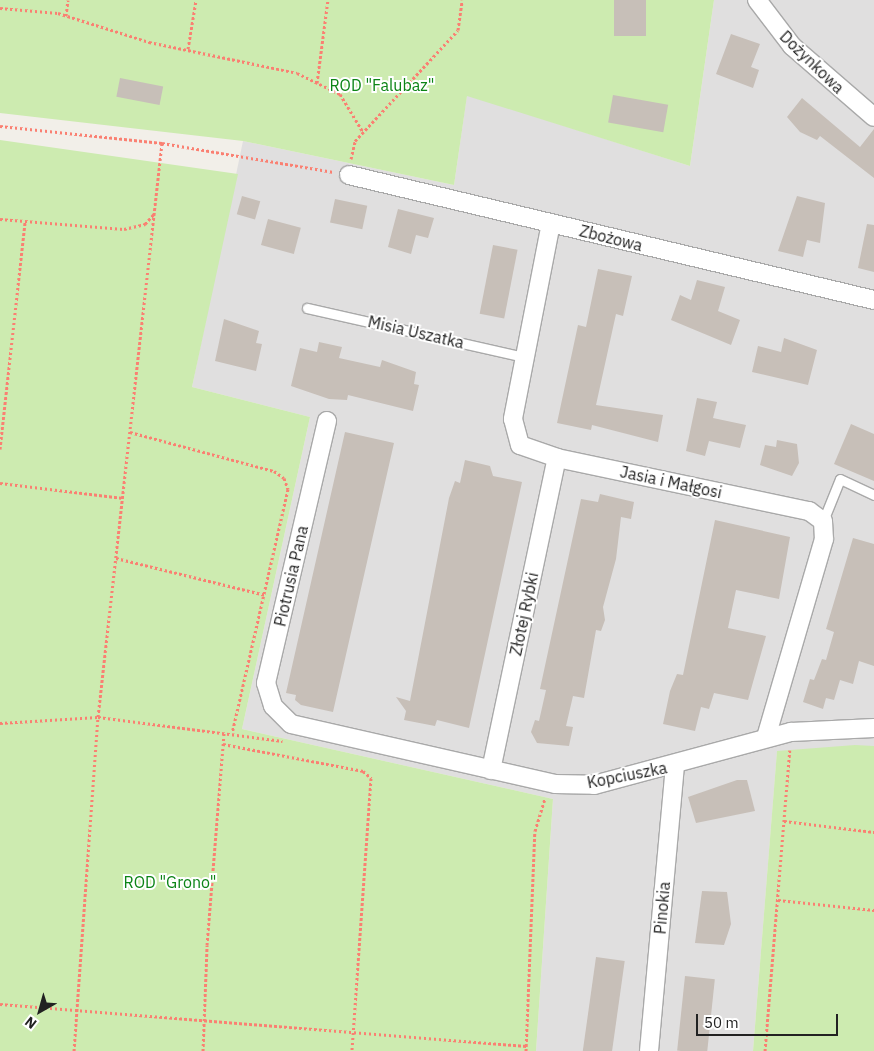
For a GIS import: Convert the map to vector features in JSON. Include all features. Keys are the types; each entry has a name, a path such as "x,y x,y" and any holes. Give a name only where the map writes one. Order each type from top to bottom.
{"street":[{"name":"Dożynkowa","path":"757,0 792,46 874,117"},
{"name":"Zbożowa","path":"349,175 874,300"},
{"name":"Jasia i Małgosi","path":"551,223 525,357 514,435 532,452 809,511 823,521"},
{"name":"Piotrusia Pana","path":"290,733 273,706 266,683 326,421"},
{"name":"Złotej Rybki","path":"491,770 557,458"},
{"path":"766,737 824,539 823,521"},
{"name":"Kopciuszka","path":"290,733 491,770 555,784 594,785 675,765 766,737 791,732 874,728"},
{"name":"Pinokia","path":"649,1051 675,765"}],"lane":[{"name":"Misia Uszatka","path":"307,308 525,357"},
{"path":"823,521 840,479 874,495"}],"path":[{"path":"66,16 68,0"},
{"path":"188,49 196,0"},
{"path":"317,83 328,0"},
{"path":"0,126 162,143 349,175 354,141 458,30 462,0"},
{"path":"0,8 66,16 103,30 297,73 340,94 363,132"},
{"path":"74,1051 98,717 162,143"},
{"path":"0,219 124,229 145,224 155,214"},
{"path":"0,449 24,221"},
{"path":"130,432 274,471 284,478 288,489 232,733"},
{"path":"0,483 123,498"},
{"path":"116,558 265,595"},
{"path":"0,723 98,717 232,733 290,733"},
{"path":"203,1051 206,1021 207,945 224,732"},
{"path":"765,1051 791,732"},
{"path":"223,744 363,771 371,778 352,1051"},
{"path":"526,1051 535,831 547,792 555,784"},
{"path":"784,821 874,832"},
{"path":"778,900 874,910"},
{"path":"0,1004 526,1046"}],"shaded area":[{"path":"714,0 874,0 874,746 777,752 753,1051 536,1051 553,799 242,729 310,417 192,387 243,141 454,185 467,95 690,166"}],"green space":[{"name":"ROD \"Falubaz\"","path":"0,0 714,0 690,166 467,96 454,185 243,141 0,113"},
{"name":"ROD \"Grono\"","path":"0,140 238,174 192,387 310,417 242,729 553,799 536,1051 0,1051"},
{"path":"855,745 874,746 874,1051 753,1051 777,751"}],"building":[{"path":"614,0 646,0 646,36 614,36"},
{"path":"731,34 760,44 751,67 759,70 753,88 716,74"},
{"path":"120,78 163,86 160,105 116,97"},
{"path":"613,95 668,105 663,132 608,123"},
{"path":"802,98 860,147 874,129 874,178 820,136 817,140 800,132 787,117"},
{"path":"242,196 260,201 255,220 237,214"},
{"path":"797,196 825,203 820,243 807,240 803,257 778,251"},
{"path":"335,199 367,206 362,229 330,222"},
{"path":"398,209 434,218 428,238 416,235 411,254 388,247"},
{"path":"268,219 301,228 294,254 261,245"},
{"path":"867,224 874,225 874,272 858,268"},
{"path":"493,245 518,250 504,318 480,314"},
{"path":"598,269 632,276 623,316 616,314 596,405 663,415 658,442 592,425 591,430 557,423 578,325 586,327"},
{"path":"697,280 725,287 718,311 740,320 731,345 671,320 680,295 691,300"},
{"path":"224,319 259,331 256,343 262,344 256,371 215,361"},
{"path":"784,338 817,350 808,385 752,372 758,346 781,352"},
{"path":"319,342 342,347 339,358 380,367 382,360 416,372 414,384 419,385 413,411 348,395 347,400 329,399 291,386 300,348 317,352"},
{"path":"697,398 717,402 713,418 746,425 740,448 709,441 705,456 686,451"},
{"path":"851,424 874,434 874,481 834,464"},
{"path":"345,432 394,443 333,712 301,705 295,700 296,695 286,693"},
{"path":"777,440 797,444 799,463 792,476 760,465 765,445 776,447"},
{"path":"465,460 490,466 493,476 522,482 469,728 437,720 435,726 404,720 406,711 396,697 410,701 449,498 455,481 460,483"},
{"path":"600,494 634,502 631,519 621,517 616,559 603,607 605,620 601,631 596,630 584,698 573,696 566,726 573,727 569,746 537,743 531,732 535,720 539,721 546,690 540,689 581,499 598,502"},
{"path":"715,520 790,537 779,599 736,590 728,628 766,636 748,700 714,693 709,709 701,707 695,731 663,724 670,691 677,674 683,675"},
{"path":"853,538 874,544 874,666 859,661 853,684 840,680 834,700 826,698 823,709 803,702 810,679 814,680 822,659 826,660 834,632 826,629"},
{"path":"737,780 747,780 755,811 696,823 688,797"},
{"path":"702,891 727,892 731,924 724,945 695,943"},
{"path":"596,957 625,961 612,1051 583,1051"},
{"path":"685,976 715,979 707,1051 677,1051"}]}
